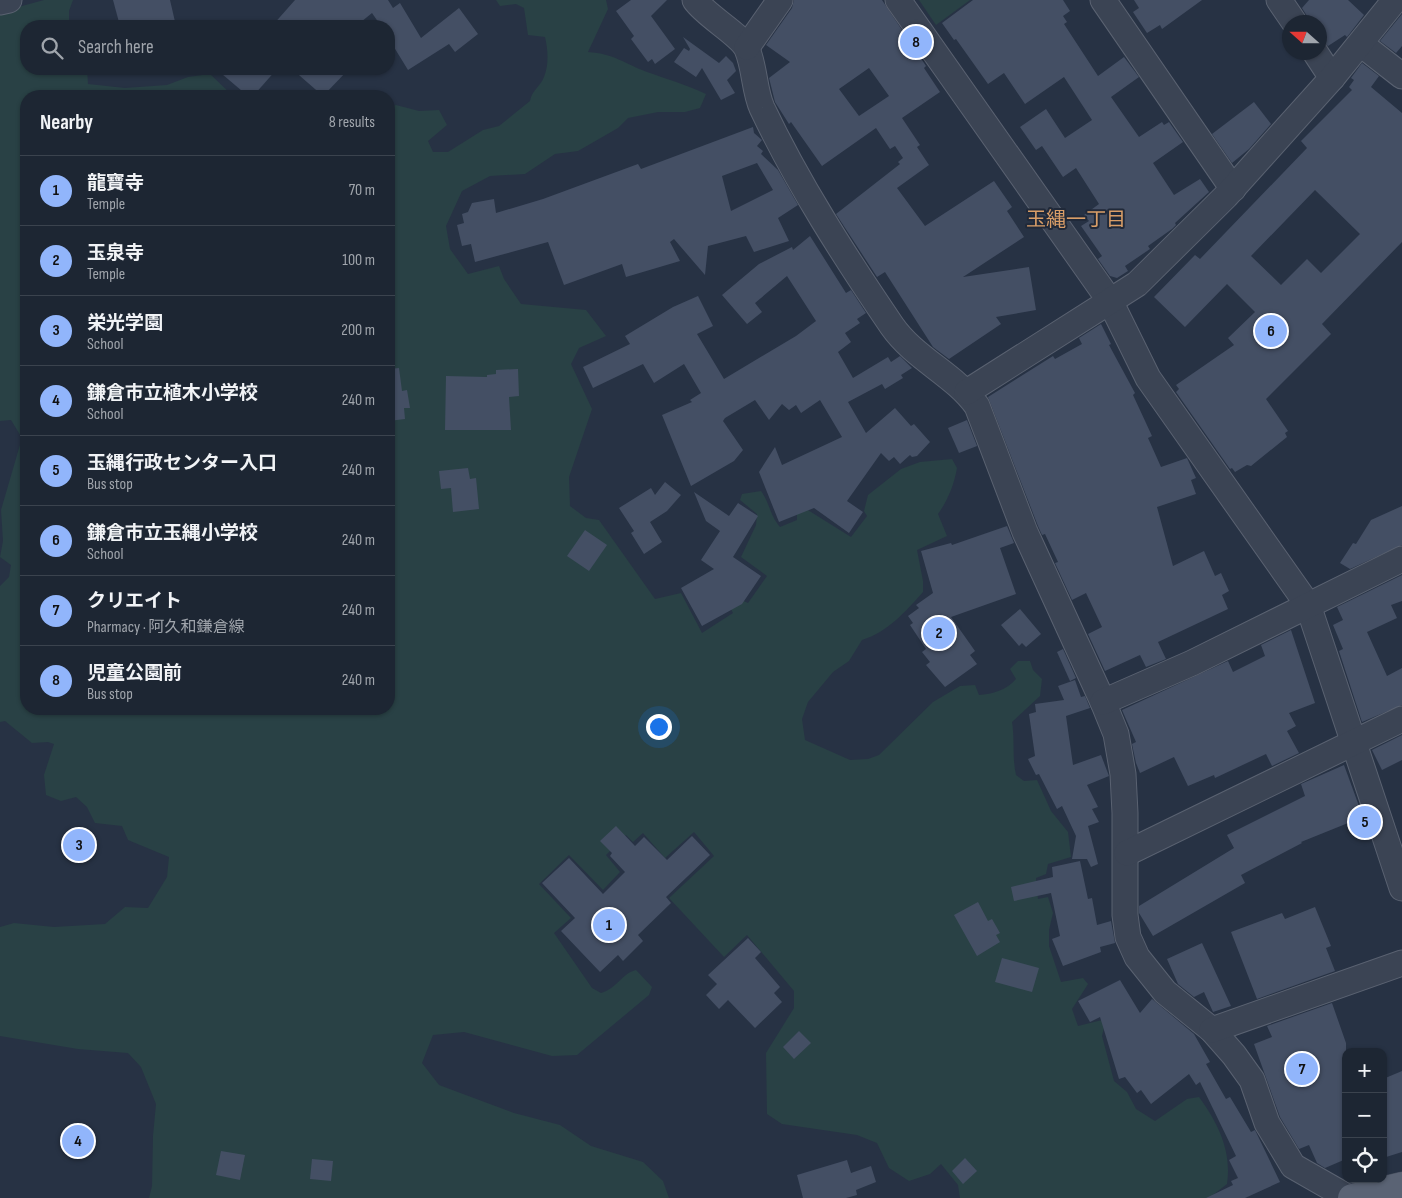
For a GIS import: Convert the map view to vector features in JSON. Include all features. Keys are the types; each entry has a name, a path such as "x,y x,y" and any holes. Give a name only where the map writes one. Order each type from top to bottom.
{"main road":[{"path":"1351,1198 1402,1186"}],"street":[{"path":"0,2 9,0"},
{"path":"695,0 747,47 761,105 783,149 857,273 894,328 911,349 967,392 977,406 1024,532 1116,734 1123,774 1127,853 1125,916 1128,937 1137,957 1165,992 1212,1030 1252,1080 1267,1123 1292,1166 1351,1198"},
{"path":"747,47 780,0"},
{"path":"898,0 1110,301 1148,378 1308,605 1402,888"},
{"path":"1103,0 1233,189"},
{"path":"1279,0 1289,15"},
{"path":"967,392 1137,284 1233,189 1362,44 1395,0"},
{"path":"1362,44 1402,76"},
{"path":"1320,60 1332,78"},
{"path":"1103,702 1192,663 1402,559"},
{"path":"1127,853 1402,719"},
{"path":"1212,1030 1402,963"}],"green space":[{"path":"44,0 73,0 69,11 69,20 20,20 20,75 87,75 88,84 125,88 167,85 188,77 211,75 227,90 20,90 20,435 11,420 0,421 0,12"},
{"path":"496,0 606,0 608,9 588,52 612,57 706,94 700,108 685,112 658,112 628,118 618,128 578,151 555,154 525,174 490,176 462,191 446,226 450,249 468,274 499,266 504,279 521,304 586,310 606,336 579,348 571,364 592,409 569,477 570,506 586,518 599,520 655,599 681,593 702,633 733,613 728,603 735,597 748,603 767,576 741,557 756,525 757,514 740,500 742,494 761,491 780,527 797,520 797,509 803,507 851,537 867,516 864,511 868,495 901,469 920,462 952,459 957,468 956,474 948,498 938,514 947,536 917,550 923,581 923,592 888,627 862,640 849,661 833,672 808,702 802,719 805,740 850,760 868,759 879,755 933,702 960,686 975,685 979,695 999,691 1016,679 1010,669 1018,661 1030,661 1033,670 1042,679 1040,696 1012,722 1014,762 1016,775 1024,781 1037,780 1051,811 1068,832 1071,857 1048,864 1046,874 1036,878 1038,899 1048,897 1053,913 1049,930 1049,946 1061,982 1083,978 1088,984 1072,1009 1078,1026 1106,1019 1102,1036 1114,1081 1127,1092 1136,1109 1155,1121 1187,1099 1199,1097 1218,1127 1222,1138 1227,1160 1227,1184 1209,1198 960,1198 958,1185 941,1164 930,1174 909,1181 889,1168 877,1143 857,1135 782,1124 767,1114 766,1053 794,1008 794,991 747,935 724,957 669,898 714,856 694,832 665,858 643,833 633,842 626,835 606,855 620,872 603,890 569,855 539,884 571,918 554,933 592,988 601,993 607,991 627,974 636,970 652,987 649,995 577,1055 552,1056 464,1032 433,1035 422,1063 439,1085 514,1113 560,1125 591,1146 643,1162 663,1181 669,1198 149,1198 152,1186 156,1104 141,1067 128,1053 78,1049 0,1036 0,927 14,923 54,927 105,924 125,907 148,908 167,877 169,857 128,840 122,826 95,823 87,807 76,797 61,801 46,795 44,775 54,744 48,742 32,743 5,721 0,722 0,586 9,577 11,565 0,557 3,541 1,510 20,445 20,715 395,715 395,105 419,111 439,110 447,125 428,141 433,152 448,152 483,130 499,126 530,101 532,94 546,72 548,57 545,37 528,35 524,8 516,4 500,6"},
{"path":"919,0 970,0 936,25"}],"building":[{"path":"113,0 170,0 175,20 118,20"},
{"path":"295,0 388,0 393,8 400,3 421,38 459,8 478,34 455,52 449,44 408,70 395,49 395,20 377,20 372,13 363,20 277,20"},
{"path":"631,0 667,0 651,16 675,49 655,64 652,59 648,62 631,39 634,36 616,11"},
{"path":"794,0 882,0 926,66 924,68 940,92 902,118 920,145 917,147 929,165 897,188 925,226 994,181 1012,207 1007,211 1024,237 963,277 1029,267 1036,310 996,317 1001,324 949,359 933,347 885,272 877,277 836,214 900,164 898,162 903,158 895,146 890,149 876,128 822,166 791,122 789,124 775,102 769,78 790,62 766,45 792,8","holes":["869,68 889,96 859,116 839,89"]},
{"path":"973,0 1063,0 1070,11 1063,16 1067,22 1064,24 1098,76 1124,57 1139,77 1111,97 1139,137 1162,122 1164,125 1169,122 1183,142 1153,163 1174,195 1200,179 1209,192 1175,223 1176,225 1172,229 1148,246 1150,249 1125,266 1128,271 1117,278 1110,276 1098,259 1102,256 1081,226 1089,221 1084,215 1099,204 1076,168 1063,177 1042,146 1036,150 1020,127 1046,109 1065,138 1092,120 1064,77 1025,104 1004,73 988,84 956,39 954,40 942,23"},
{"path":"1134,0 1202,0 1162,29 1160,25 1147,33 1133,12 1139,8"},
{"path":"1309,0 1348,0 1364,15 1347,37 1345,35 1328,46 1327,15 1306,15 1302,8"},
{"path":"1402,14 1402,46 1396,53 1380,41"},
{"path":"683,37 719,63 726,56 733,63 736,71 727,80 735,93 721,100 702,68 696,77 674,62 684,48 689,51 690,49"},
{"path":"1362,63 1379,76 1371,87 1402,113 1402,242 1322,324 1331,334 1266,399 1288,431 1285,433 1287,437 1251,466 1247,465 1235,472 1232,468 1230,469 1176,392 1179,389 1176,385 1234,345 1228,338 1255,312 1227,284 1185,327 1154,297 1195,255 1200,259 1307,148 1301,141 1352,90 1349,87 1354,80 1351,78","holes":["1315,190 1360,234 1321,273 1307,259 1281,285 1251,256"]},
{"path":"223,75 272,75 258,90 241,90"},
{"path":"299,75 343,75 329,90 316,90"},
{"path":"1254,102 1271,124 1249,149 1232,163 1212,134"},
{"path":"753,127 754,133 762,140 757,146 763,151 761,154 778,170 798,205 778,218 789,241 754,252 746,236 708,246 705,275 674,239 670,242 680,261 626,277 622,264 564,285 548,242 475,262 471,244 462,246 457,225 464,223 462,214 468,212 472,203 494,199 496,213 543,199 638,164 641,169","holes":["757,163 773,190 731,211 722,176"]},
{"path":"810,236 846,293 851,290 866,313 857,319 860,323 845,333 851,342 838,352 853,378 888,357 891,362 900,356 912,368 901,375 903,378 885,389 882,384 848,402 866,433 895,408 911,426 914,424 930,442 917,456 912,457 910,455 900,464 894,457 889,461 881,453 847,501 863,512 849,533 814,508 779,522 759,472 775,447 782,465 842,437 820,400 801,413 796,405 789,410 782,404 769,420 755,400 725,418 723,421 743,450 734,461 691,486 662,415 692,402 690,400 701,393 684,364 654,383 643,364 593,388 583,367 630,344 625,336 673,307 698,296 713,326 697,334 724,379 796,336 816,321 787,276 755,303 762,312 747,324 722,295 759,264 792,247 793,250"},
{"path":"1101,324 1111,344 1109,345 1135,393 1133,395 1152,436 1148,438 1161,467 1187,458 1196,478 1191,480 1196,494 1157,507 1173,566 1204,551 1215,576 1221,573 1229,591 1222,595 1228,609 1158,642 1166,659 1146,667 1140,655 1105,671 1088,634 1102,627 1086,593 1072,600 1055,563 1058,562 1045,534 1042,535 1038,526 988,397 1053,356 1055,359 1082,344 1079,338"},
{"path":"395,368 399,368 402,391 407,390 410,408 404,408 405,419 395,420"},
{"path":"518,369 519,396 509,397 511,430 445,430 446,376 487,377 487,375 496,374 496,370"},
{"path":"967,420 977,446 959,453 948,428"},
{"path":"468,468 470,479 476,478 479,509 453,512 451,488 441,489 439,471"},
{"path":"665,482 681,495 667,511 650,522 662,542 644,554 631,533 634,531 619,508 651,488 655,495"},
{"path":"694,492 729,516 738,503 758,516 733,557 761,576 742,604 702,626 681,588 714,569 701,560 720,531 706,521"},
{"path":"1402,506 1402,545 1350,569 1340,563 1353,543 1356,544 1371,520"},
{"path":"1007,526 1014,543 1000,548 1016,594 951,617 975,651 970,655 977,664 945,687 926,665 930,662 922,652 926,649 910,625 913,623 908,616 919,608 916,605 933,593 921,551 951,543 952,545"},
{"path":"585,530 607,545 589,571 567,556"},
{"path":"1402,575 1402,601 1391,605 1397,618 1367,632 1387,676 1402,668 1402,705 1362,722 1339,651 1343,649 1333,625 1343,620 1337,607"},
{"path":"1020,609 1041,634 1026,647 1022,643 1019,646 1001,625"},
{"path":"1291,630 1315,703 1289,713 1296,726 1287,731 1299,753 1272,766 1266,754 1215,778 1214,775 1188,786 1174,757 1140,773 1132,744 1136,742 1122,710 1228,661 1233,672 1265,656 1261,645"},
{"path":"1063,649 1076,678 1070,681 1057,652"},
{"path":"1075,680 1081,697 1085,696 1090,708 1066,716 1073,765 1101,755 1109,776 1087,785 1098,807 1092,809 1099,822 1088,826 1098,864 1091,867 1087,859 1072,859 1076,836 1062,806 1057,809 1039,774 1036,775 1028,759 1035,756 1029,714 1036,712 1035,704 1064,700 1058,686"},
{"path":"1402,735 1402,760 1382,770 1372,750"},
{"path":"1344,765 1363,817 1301,842 1241,875 1245,883 1153,936 1139,913 1139,906 1234,848 1227,835 1305,796 1301,784"},
{"path":"616,826 635,846 644,837 667,860 692,836 710,855 666,897 671,903 638,935 643,941 623,961 618,955 600,972 561,931 575,918 542,883 569,858 603,894 625,872 610,856 612,853 600,841"},
{"path":"1080,861 1088,899 1092,898 1097,925 1111,921 1115,943 1100,947 1101,952 1063,966 1052,939 1060,936 1051,893 1014,901 1011,887 1053,877 1052,867"},
{"path":"978,902 988,921 992,919 1000,933 996,935 1000,942 977,956 954,915"},
{"path":"1315,907 1331,946 1326,948 1335,971 1257,999 1231,932 1282,913 1285,919"},
{"path":"748,938 761,952 755,958 780,987 774,993 782,1002 755,1028 728,1000 719,1009 706,995 717,984 708,975"},
{"path":"1202,943 1231,1006 1213,1012 1204,992 1194,997 1178,984 1167,959"},
{"path":"1002,958 1039,968 1032,992 995,982"},
{"path":"1120,980 1140,1013 1152,999 1194,1034 1210,1062 1206,1064 1226,1099 1230,1097 1251,1132 1255,1130 1280,1182 1245,1198 1206,1198 1233,1185 1231,1181 1238,1178 1229,1160 1236,1156 1200,1082 1196,1085 1189,1074 1151,1104 1141,1090 1137,1093 1125,1077 1119,1079 1100,1017 1090,1022 1078,1001"},
{"path":"1332,1003 1346,1043 1346,1048 1342,1048 1342,1161 1325,1168 1317,1163 1309,1145 1299,1149 1280,1117 1254,1044 1272,1037 1267,1026"},
{"path":"799,1031 811,1043 794,1059 783,1047"},
{"path":"1402,1071 1402,1152 1387,1157 1387,1093 1387,1077"},
{"path":"221,1151 245,1155 240,1180 216,1175"},
{"path":"965,1158 977,1171 963,1184 952,1171"},
{"path":"312,1159 333,1161 331,1181 310,1179"},
{"path":"847,1160 851,1173 871,1166 876,1182 856,1190 857,1195 846,1198 803,1198 797,1175"}],"place":[{"name":"児童公園前","path":"916,42"},
{"name":"鎌倉市立玉縄小学校","path":"1271,331"},
{"name":"玉泉寺","path":"939,633"},
{"name":"玉縄行政センター入口","path":"1365,822"},
{"name":"栄光学園","path":"79,845"},
{"name":"龍寶寺","path":"609,925"},
{"name":"クリエイト","path":"1302,1069"},
{"name":"鎌倉市立植木小学校","path":"78,1141"}],"district":[{"name":"玉縄一丁目","path":"1076,219"}]}
